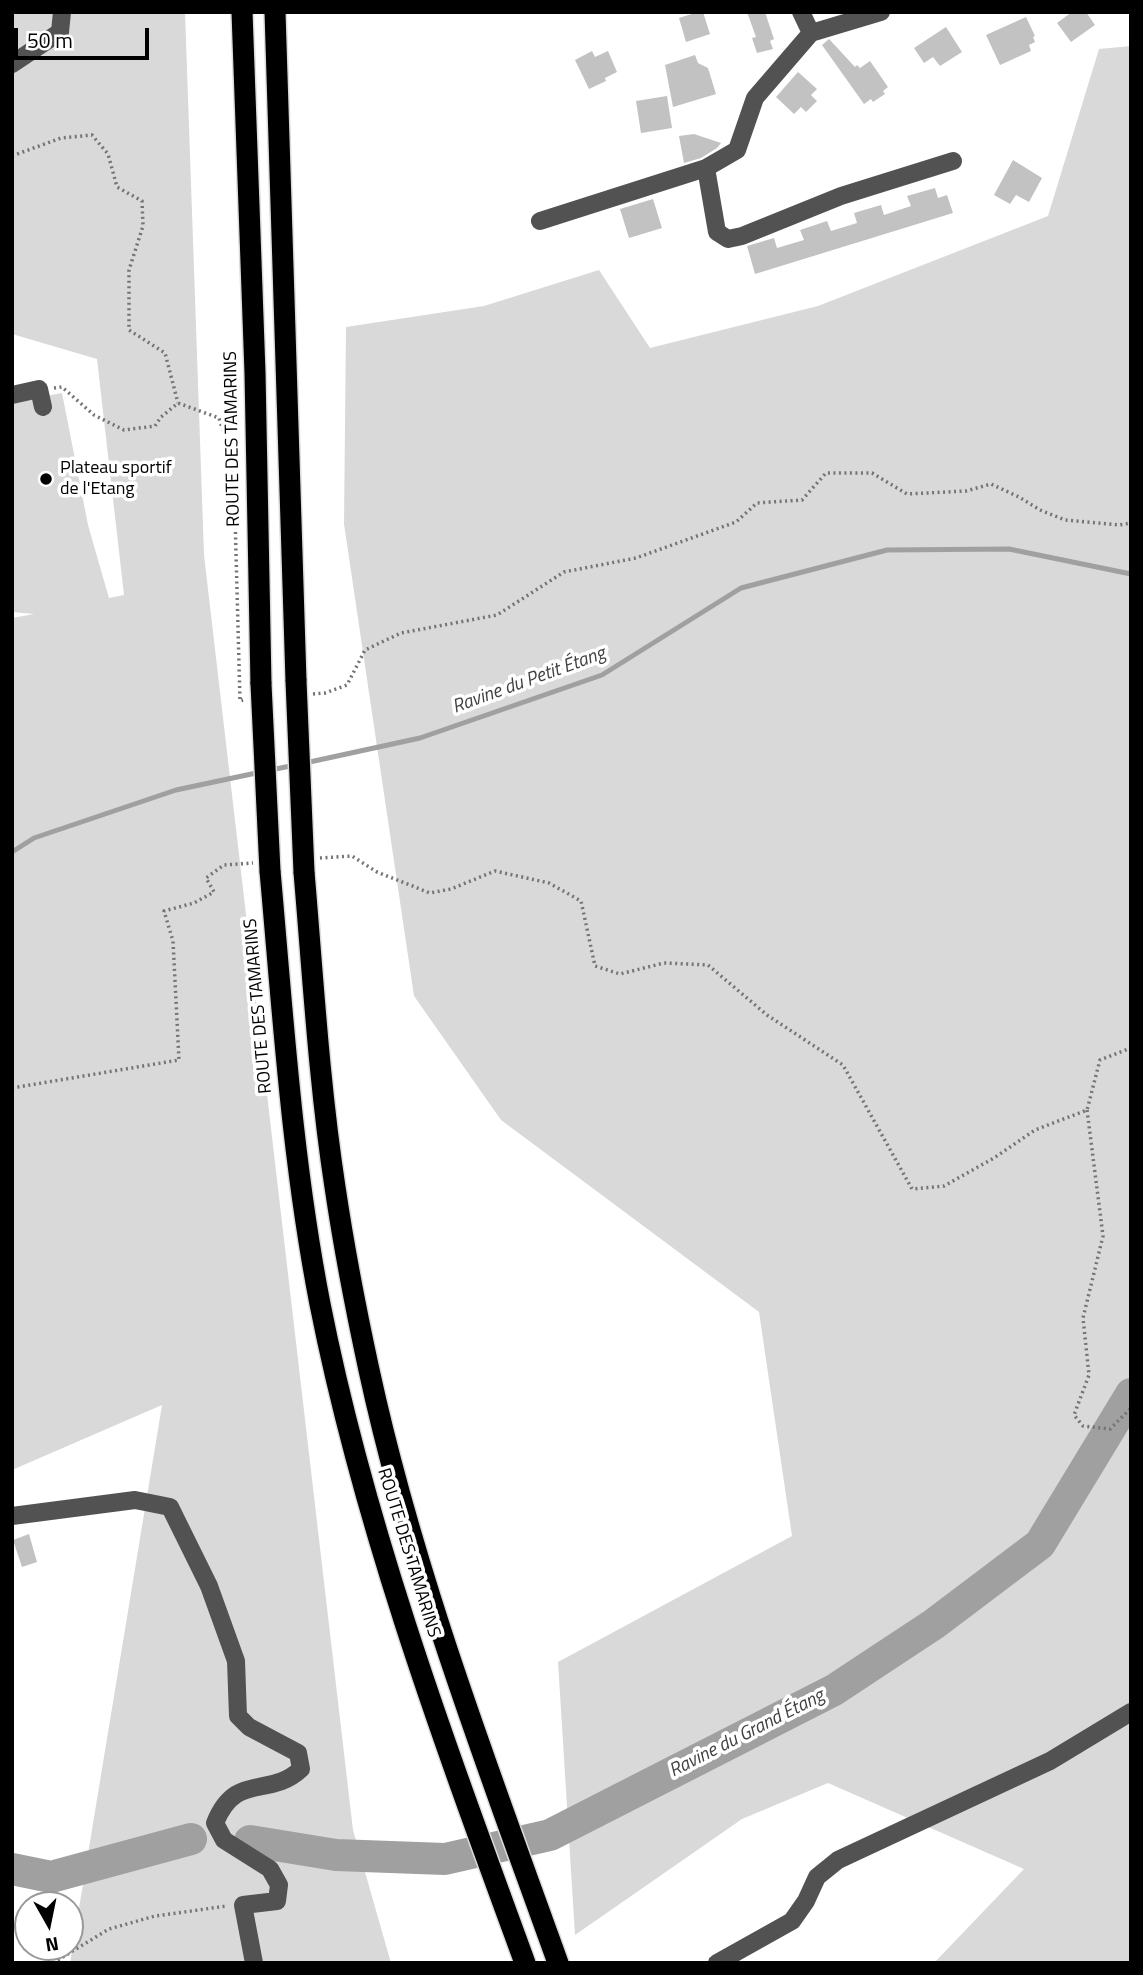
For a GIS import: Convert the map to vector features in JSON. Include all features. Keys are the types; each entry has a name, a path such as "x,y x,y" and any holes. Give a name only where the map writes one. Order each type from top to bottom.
{"highway":[{"name":"ROUTE DES TAMARINS","path":"242,12 254,373 256,692 266,867 294,1149 320,1305 365,1496 431,1705 525,1963"},
{"name":"ROUTE DES TAMARINS","path":"275,12 296,681 317,1025 335,1186 369,1371 418,1558 456,1679 558,1963"}],"street":[{"path":"12,64 60,32 62,12"},
{"path":"801,12 811,33"},
{"path":"540,221 706,169 737,150 755,98 811,33 881,12"},
{"path":"706,169 717,232 728,239 742,236 841,196 953,161"},
{"path":"12,395 39,389 43,407"},
{"path":"12,1516 135,1500 170,1507 209,1586 236,1661 238,1716 249,1727 298,1754 301,1769 289,1780 240,1791 222,1805 215,1823 224,1840 270,1869 279,1885 277,1901 243,1905 254,1963"},
{"path":"717,1963 792,1921 817,1877 838,1860 1050,1760 1131,1712"}],"path":[{"path":"12,156 61,138 92,135 108,153 117,187 142,201 143,226 129,270 129,331 164,354 178,403"},
{"path":"39,389 62,387 94,415 124,430 155,426 161,417 178,403"},
{"path":"178,403 219,418 231,456 234,480 240,701 256,692"},
{"path":"313,694 325,693 347,685 365,650 401,633 497,615 565,572 636,558 736,522 757,503 802,500 826,473 872,473 907,494 966,491 991,484 1065,520 1119,525 1131,523"},
{"path":"309,865 352,856 377,872 430,894 451,889 495,871 549,883 581,901 595,966 620,974 664,963 708,965 767,1015 843,1065 912,1189 944,1186 1035,1130 1087,1111"},
{"path":"12,1088 179,1060 173,941 164,911 194,903 214,892 206,878 224,865 266,867"},
{"path":"1131,1048 1100,1060 1087,1111 1103,1236 1083,1318 1089,1375 1074,1415 1083,1426 1110,1429 1131,1408"},
{"path":"53,1963 109,1929 155,1916 243,1905"}],"shaded area":[{"path":"12,12 185,12 204,555 353,1830 391,1963 70,1963 84,1961 84,1891 82,1891 162,1405 12,1470 12,618 34,614 12,612 12,402 62,393 88,525 109,598 124,595 97,359 12,334"},
{"path":"1131,46 1131,1963 934,1963 1024,1869 828,1783 742,1819 575,1935 558,1662 792,1536 759,1312 501,1120 414,996 344,524 346,327 484,306 599,270 650,348 818,306 1048,216 1099,49"}],"building":[{"path":"703,12 710,34 686,42 679,18"},
{"path":"747,12 765,12 774,39 770,41 773,49 757,53 752,38 756,37"},
{"path":"1072,12 1086,12 1095,25 1071,42 1057,23"},
{"path":"1026,17 1035,36 1035,42 1029,45 1031,51 1000,65 986,35"},
{"path":"946,27 962,52 940,66 933,57 924,63 914,48"},
{"path":"829,39 855,67 857,65 860,68 870,61 888,87 883,91 885,94 864,104 822,45"},
{"path":"592,51 595,57 608,51 617,72 589,89 575,60"},
{"path":"695,55 698,63 708,68 716,94 673,107 665,65"},
{"path":"798,72 817,89 811,95 817,101 806,112 801,107 794,114 776,97"},
{"path":"667,96 672,128 641,133 636,101"},
{"path":"694,134 721,143 701,158 684,163 679,136"},
{"path":"1013,160 1042,178 1029,202 1016,195 1010,204 994,195"},
{"path":"935,188 938,198 947,195 953,213 755,274 747,246 774,238 777,248 804,240 800,230 827,221 831,231 857,223 854,213 881,205 884,215 911,206 907,196"},
{"path":"653,199 662,228 629,238 620,209"},
{"path":"29,1534 37,1562 22,1567 13,1540"}],"waterway":[{"name":"Ravine du Petit Étang","path":"305,763 420,738 602,675 741,588 887,550 1009,549 1131,574"},
{"name":"Ravine du Petit Étang","path":"271,770 295,765"},
{"name":"Ravine du Petit Étang","path":"12,852 34,838 176,790 261,772"},
{"name":"Ravine du Grand Étang","path":"250,1841 336,1855 445,1859 550,1835 834,1690 934,1624 1040,1544 1131,1394"},
{"name":"Ravine du Grand Étang","path":"12,1869 51,1877 191,1839"}],"place":[{"name":"Plateau sportif de l'Etang","path":"46,479"}]}
